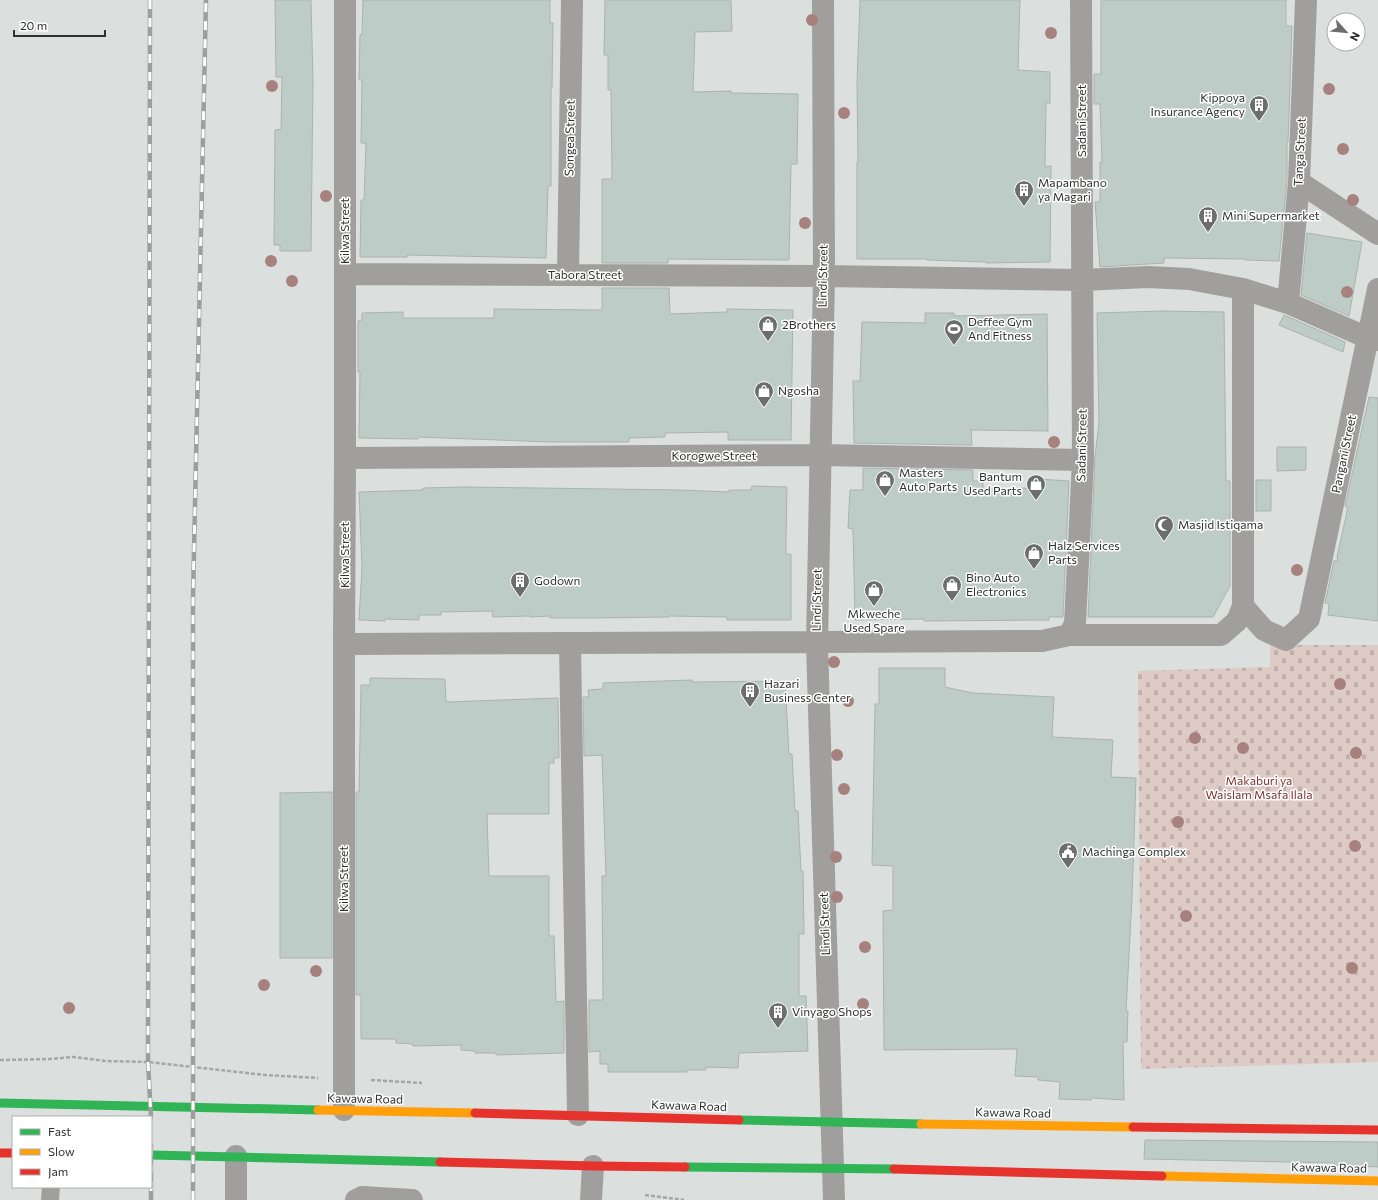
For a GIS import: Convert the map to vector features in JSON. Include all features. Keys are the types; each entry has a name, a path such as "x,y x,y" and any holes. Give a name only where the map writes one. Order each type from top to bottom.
{"main road":[{"name":"Kawawa Road","path":"0,1103 578,1115 832,1123 1378,1130"},
{"path":"0,1153 12,1153"},
{"name":"Kawawa Road","path":"152,1154 593,1166 833,1168 1378,1182"}],"street":[{"name":"Kilwa Street","path":"344,1110 344,644 346,458 345,0"},
{"name":"Songea Street","path":"568,275 572,0"},
{"name":"Lindi Street","path":"823,0 824,276 817,644 834,1200"},
{"name":"Sadani Street","path":"1069,635 1075,624 1083,460 1081,0"},
{"name":"Tanga Street","path":"1288,303 1299,182 1306,0"},
{"path":"1299,182 1378,234"},
{"name":"Tabora Street","path":"346,274 824,276 1082,280 1155,277 1189,279 1243,289 1288,303 1373,339"},
{"path":"344,644 817,644 1042,641 1069,635 1221,635 1237,622 1242,606 1243,289"},
{"name":"Pangani Street","path":"1242,606 1264,630 1286,640 1309,619 1373,339 1378,289"},
{"name":"Korogwe Street","path":"346,458 820,456 1083,460"},
{"path":"570,645 578,1115"},
{"path":"236,1156 236,1200"},
{"path":"591,1200 593,1166"},
{"path":"356,1200 362,1197 412,1200"}],"lane":[{"path":"50,1188 50,1200"}],"green space":[{"name":"Makaburi ya Waislam Msafa Ilala","path":"1270,645 1378,645 1378,1062 1141,1069 1138,671 1270,667"}],"building":[{"path":"275,0 311,0 313,81 311,251 280,251 280,245 274,245 275,130 281,129 282,77 276,77"},
{"path":"363,0 550,0 550,23 553,23 551,88 551,186 548,186 546,258 407,255 407,257 360,257 361,200 364,200 366,143 361,143 362,80 359,80 360,35 362,35"},
{"path":"605,0 731,0 732,31 695,32 693,92 731,91 731,93 798,94 797,164 791,164 789,260 668,259 668,263 602,263 602,179 612,179 611,90 608,90 608,55 604,55"},
{"path":"860,0 1020,0 1018,70 1050,72 1050,103 1046,103 1045,167 1051,166 1050,262 986,263 927,259 857,259 857,82"},
{"path":"1101,0 1286,0 1286,26 1292,26 1287,142 1287,181 1279,261 1164,258 1164,263 1100,267 1095,202 1100,202 1100,162 1102,162 1100,104 1094,104 1094,74 1101,74"},
{"path":"1307,233 1362,242 1349,316 1301,295"},
{"path":"602,288 669,288 670,314 727,312 727,309 793,310 791,440 728,440 728,432 665,433 665,437 629,438 629,442 550,442 418,437 418,439 359,438 360,372 358,372 358,321 362,320 362,313 403,312 403,318 494,318 494,309 602,310"},
{"path":"1161,311 1224,312 1226,481 1230,481 1230,586 1213,617 1088,617 1095,456 1099,423 1097,313"},
{"path":"925,313 954,313 954,316 1047,314 1048,431 971,430 972,445 854,443 853,381 860,381 862,322 925,323"},
{"path":"1284,315 1345,342 1343,352 1279,325"},
{"path":"1369,397 1378,398 1378,621 1328,615 1329,604 1325,603 1334,561 1338,561 1337,557 1348,507 1345,506"},
{"path":"1277,447 1306,447 1306,470 1277,471"},
{"path":"863,468 973,470 973,481 983,481 983,489 1038,487 1038,479 1069,481 1063,617 1049,617 1049,620 855,620 853,529 848,528 850,490 863,490"},
{"path":"1256,480 1271,480 1271,511 1256,511"},
{"path":"752,486 787,487 786,554 791,554 791,620 727,620 727,617 669,616 592,618 550,618 550,616 493,617 492,611 441,612 441,615 419,615 419,620 359,620 362,567 359,492 464,487 729,492 729,490 751,490"},
{"path":"879,668 945,668 945,687 973,693 1054,697 1052,737 1113,740 1111,777 1136,778 1126,1011 1128,1011 1127,1042 1123,1042 1124,1100 1092,1098 1091,1100 1059,1099 1060,1082 1038,1080 1038,1077 1015,1076 1017,1049 884,1050 883,911 893,910 893,866 872,865 875,704 879,704"},
{"path":"370,678 445,679 446,702 558,698 559,758 554,758 554,763 549,763 549,814 487,814 489,876 549,876 549,936 554,936 556,1002 564,1001 564,1053 496,1055 496,1053 475,1053 475,1051 461,1050 461,1045 413,1046 413,1044 396,1043 396,1039 361,1039 361,995 356,995 356,792 359,792 361,685 370,685"},
{"path":"692,680 692,682 785,681 789,754 792,754 795,811 798,811 801,871 803,871 804,934 799,934 799,996 806,996 808,1051 739,1053 738,1068 706,1067 706,1070 687,1070 687,1072 608,1072 608,1064 600,1064 600,1051 589,1052 589,1000 603,1000 602,876 606,876 602,755 584,756 583,697 589,697 588,690 603,689 603,683"},
{"path":"332,792 332,958 280,958 280,793"},
{"path":"1145,1140 1378,1142 1378,1167 1334,1165 1335,1163 1144,1159"}],"railway":[{"path":"150,0 148,1062 151,1116"},
{"path":"193,1200 193,597 206,0"},
{"path":"151,1188 151,1200"}],"traffic: fast":[{"path":"0,1103 318,1110"},
{"path":"739,1120 921,1124"},
{"path":"152,1155 440,1162"},
{"path":"685,1167 894,1169"}],"traffic: slow":[{"path":"318,1110 475,1113"},
{"path":"921,1124 1133,1127"},
{"path":"1162,1176 1378,1181"}],"traffic: jam":[{"path":"475,1113 739,1120"},
{"path":"1133,1127 1378,1130"},
{"path":"0,1153 12,1153"},
{"path":"440,1162 685,1167"},
{"path":"894,1169 1162,1176"}],"place":[{"name":"Kippoya Insurance Agency","path":"1259,122"},
{"name":"Mapambano ya Magari","path":"1024,207"},
{"name":"Mini Supermarket","path":"1208,233"},
{"name":"2Brothers","path":"768,342"},
{"name":"Deffee Gym And Fitness","path":"954,346"},
{"name":"Ngosha","path":"764,408"},
{"name":"Masters Auto Parts","path":"885,497"},
{"name":"Bantum Used Parts","path":"1036,501"},
{"name":"Masjid Istiqama","path":"1164,542"},
{"name":"Halz Services Parts","path":"1034,570"},
{"name":"Godown","path":"520,598"},
{"name":"Bino Auto Electronics","path":"952,602"},
{"name":"Mkweche Used Spare","path":"874,607"},
{"name":"Hazari Business Center","path":"750,708"},
{"name":"Machinga Complex","path":"1068,869"},
{"name":"Vinyago Shops","path":"778,1029"}]}
